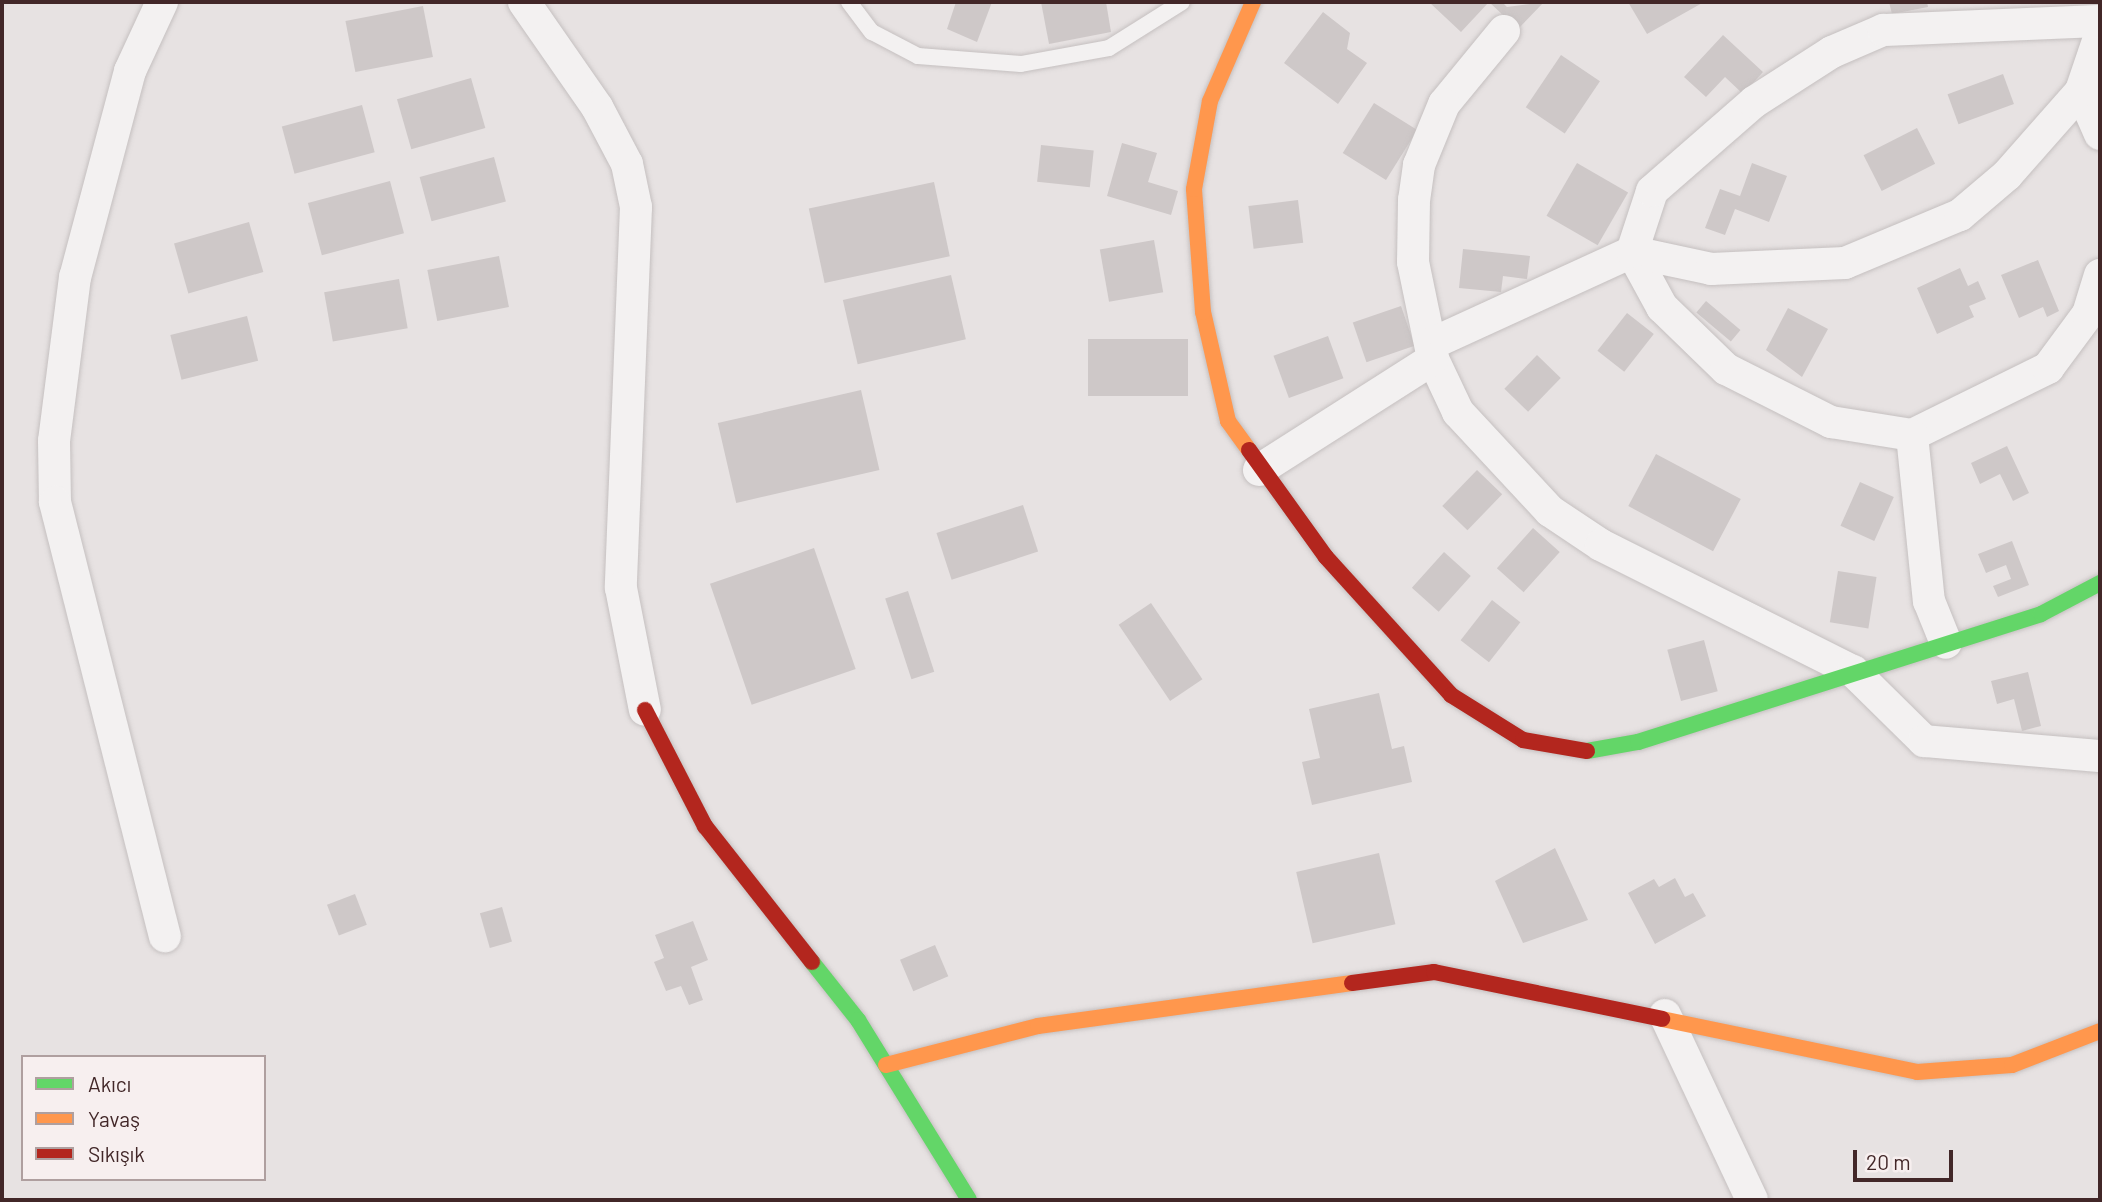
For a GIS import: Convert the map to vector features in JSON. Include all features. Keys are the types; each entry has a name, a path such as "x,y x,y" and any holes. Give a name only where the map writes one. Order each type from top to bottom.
{"street":[{"path":"162,2 130,71 75,277 54,441 55,502 165,936"},
{"path":"524,2 597,107 627,164 636,207 621,588 645,710 705,826 858,1020 969,1200"},
{"path":"1253,2 1210,102 1194,189 1203,312 1228,421 1259,470 1326,557 1451,695 1523,740 1585,751 1638,742 1853,671 2041,614 2100,583"},
{"path":"2100,21 1883,30 1832,52 1754,102 1652,191 1632,252 1662,307 1726,369 1831,422 1912,436 2048,368 2088,314 2100,275"},
{"path":"1504,31 1444,104 1419,165 1413,262 1432,351 1458,412 1550,511 1601,545 1853,671 1924,741 2100,756"},
{"path":"1259,470 1432,351 1632,252 1712,269 1845,263 1960,215 2007,175 2081,91 2100,35"},
{"path":"2081,91 2100,134"},
{"path":"1912,436 1929,601 1946,643"},
{"path":"886,1065 1038,1026 1434,972 1665,1015 1917,1072 2012,1065 2100,1031"},
{"path":"1665,1015 1752,1200"}],"lane":[{"path":"849,2 872,32 918,56 1021,64 1109,48 1182,2"}],"building":[{"path":"956,2 992,2 977,42 947,29"},
{"path":"1041,2 1106,2 1111,32 1049,44"},
{"path":"1429,2 1489,2 1461,32"},
{"path":"1489,2 1502,2 1507,7 1544,2 1518,29"},
{"path":"1628,2 1704,2 1647,34"},
{"path":"1889,2 1927,2 1928,7 1892,14"},
{"path":"423,6 433,57 355,72 345,21"},
{"path":"1323,12 1350,33 1347,49 1367,63 1338,104 1284,63"},
{"path":"1723,35 1763,72 1743,94 1725,77 1706,97 1684,77"},
{"path":"1561,55 1600,81 1565,134 1526,107"},
{"path":"2003,74 2014,104 1959,124 1948,94"},
{"path":"471,78 485,128 411,149 397,99"},
{"path":"1374,103 1417,130 1386,180 1343,153"},
{"path":"362,105 375,152 295,174 282,126"},
{"path":"1917,128 1935,164 1882,191 1864,155"},
{"path":"1122,143 1157,153 1148,182 1178,191 1171,215 1107,196"},
{"path":"1041,145 1094,151 1090,187 1037,182"},
{"path":"494,157 506,201 432,221 420,177"},
{"path":"1577,163 1628,192 1598,245 1546,216"},
{"path":"1752,163 1787,176 1769,222 1735,209 1725,235 1705,228 1720,189 1740,196"},
{"path":"390,181 404,233 322,255 308,203"},
{"path":"934,182 950,256 825,283 809,209"},
{"path":"1298,200 1303,243 1254,249 1248,206"},
{"path":"249,222 263,272 188,293 174,243"},
{"path":"1154,240 1163,292 1109,302 1100,250"},
{"path":"1463,249 1530,256 1527,279 1503,276 1501,292 1459,288"},
{"path":"499,256 509,307 437,321 427,270"},
{"path":"2038,260 2059,311 2047,317 2043,307 2019,318 2001,275"},
{"path":"1960,268 1968,286 1978,281 1986,299 1969,306 1974,317 1937,334 1917,288"},
{"path":"951,275 966,339 858,364 843,300"},
{"path":"399,279 408,328 333,341 324,292"},
{"path":"1706,301 1740,330 1731,341 1696,312"},
{"path":"1401,306 1415,346 1366,362 1353,323"},
{"path":"1788,308 1828,329 1802,377 1766,350"},
{"path":"1627,313 1654,334 1624,372 1597,351"},
{"path":"247,316 258,361 181,380 170,335"},
{"path":"1328,336 1343,378 1289,398 1273,356"},
{"path":"1088,339 1188,339 1188,396 1088,396"},
{"path":"1537,355 1561,378 1528,412 1504,389"},
{"path":"861,390 879,470 736,503 718,423"},
{"path":"2007,446 2029,493 2013,501 2000,474 1980,484 1971,463"},
{"path":"1656,454 1741,499 1713,551 1628,506"},
{"path":"1477,470 1502,494 1467,530 1442,506"},
{"path":"1860,482 1894,497 1874,541 1840,526"},
{"path":"1023,505 1038,552 952,580 936,533"},
{"path":"1533,528 1560,552 1524,592 1497,568"},
{"path":"2012,541 2029,585 1998,597 1993,586 2011,579 2006,565 1986,573 1978,554"},
{"path":"814,548 856,669 752,705 710,584"},
{"path":"1444,552 1471,576 1439,612 1412,588"},
{"path":"1838,571 1877,577 1868,628 1830,622"},
{"path":"908,591 934,672 911,679 885,598"},
{"path":"1492,600 1520,622 1489,662 1461,640"},
{"path":"1151,603 1202,679 1170,701 1119,625"},
{"path":"1704,640 1718,691 1681,701 1667,650"},
{"path":"2028,672 2041,726 2022,731 2014,699 1997,704 1991,681"},
{"path":"1379,693 1392,749 1404,746 1412,782 1312,805 1302,762 1320,758 1309,709"},
{"path":"1555,848 1588,920 1523,943 1495,881"},
{"path":"1379,853 1395,924 1313,943 1296,872"},
{"path":"1675,878 1685,897 1693,893 1706,916 1655,944 1628,893 1654,879 1659,887"},
{"path":"355,894 367,925 339,936 327,905"},
{"path":"502,907 512,942 490,948 480,913"},
{"path":"693,921 708,960 691,967 703,1000 689,1005 681,986 666,991 654,962 664,958 655,935"},
{"path":"935,945 948,976 913,991 900,960"}],"traffic: fast":[{"path":"1587,751 1638,742 2041,614 2100,583"},
{"path":"812,962 858,1020 969,1200"}],"traffic: slow":[{"path":"1249,450 1228,421 1203,312 1194,189 1210,101 1253,2"},
{"path":"886,1065 1038,1026 1352,983"},
{"path":"1662,1019 1917,1072 2012,1065 2100,1031"}],"traffic: jam":[{"path":"1249,450 1326,557 1451,695 1523,740 1587,751"},
{"path":"645,710 705,826 812,962"},
{"path":"1352,983 1434,972 1662,1019"}]}
